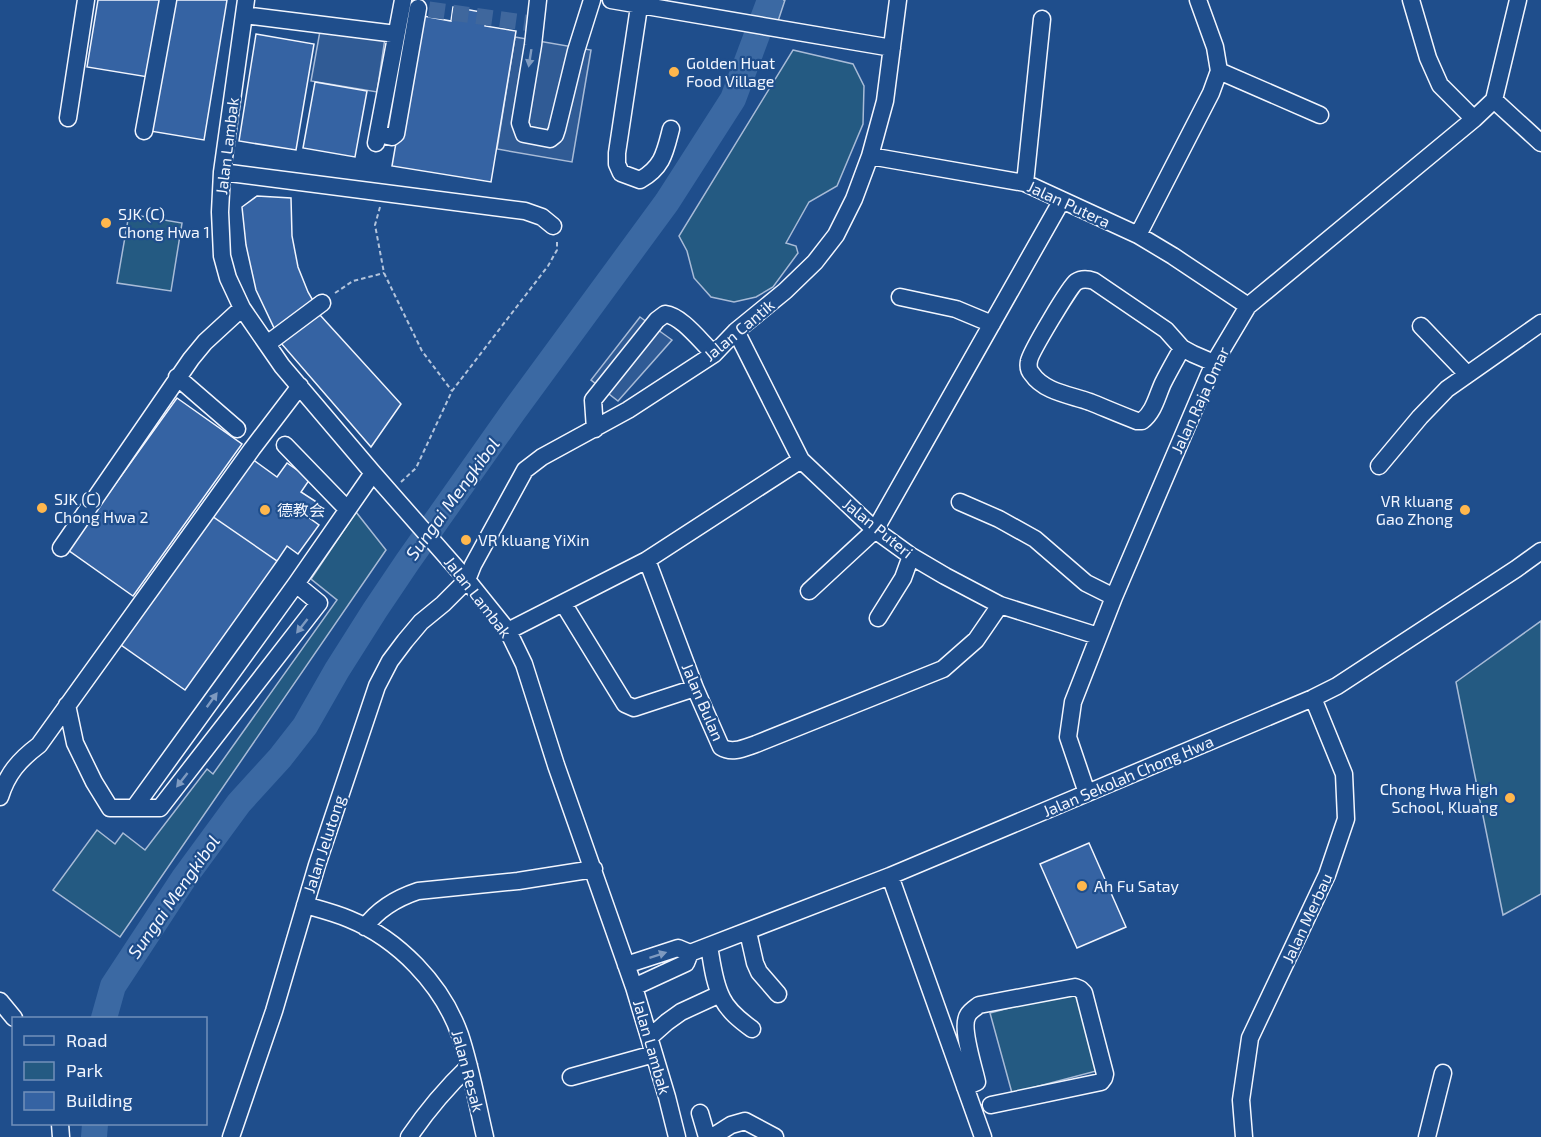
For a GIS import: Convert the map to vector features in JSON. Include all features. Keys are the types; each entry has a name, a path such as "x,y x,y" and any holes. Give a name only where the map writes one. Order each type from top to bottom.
{"street":[{"path":"68,118 86,0"},
{"path":"144,131 168,0"},
{"path":"538,0 520,123 524,134 550,139 555,135 557,129 576,51 592,0"},
{"path":"611,0 674,5 732,20 892,48"},
{"name":"Jalan Cantik","path":"467,580 525,470 542,457 628,410 714,354 736,331 785,291 815,262 836,235 854,199 870,156 885,101 898,0"},
{"path":"1138,235 1211,93 1219,71 1215,47 1198,0"},
{"path":"1412,0 1428,58 1440,85 1474,118"},
{"path":"1518,0 1494,100 1541,143"},
{"path":"640,2 617,153 617,164 621,173 640,180 652,173 662,159 671,129"},
{"path":"410,4 396,134 392,137 377,139 396,34 410,4"},
{"path":"245,7 396,34"},
{"name":"Jalan Lambak","path":"245,7 222,172 220,212 222,256 228,278 242,308 282,366 467,580 508,631 524,664 556,765 634,987 650,1036 677,1137"},
{"path":"1025,183 1042,19"},
{"path":"1219,71 1320,115"},
{"name":"Jalan Raja Omar","path":"1087,793 1068,737 1073,702 1114,597 1214,363 1248,306 1494,100"},
{"name":"Jalan Putera","path":"870,156 1025,183 1138,235 1248,306"},
{"path":"222,172 525,211 542,217 553,226"},
{"path":"810,591 875,530 1062,200"},
{"path":"1182,348 1151,410 1142,421 1064,394 1039,382 1030,372 1028,362 1037,343 1075,282 1086,279 1094,281 1166,330 1182,348 1214,363"},
{"path":"900,297 956,309 992,324"},
{"path":"267,344 322,303"},
{"path":"61,548 177,377 205,342 242,308"},
{"path":"595,429 593,400 657,320 665,314 680,321 714,354"},
{"path":"1379,466 1447,389 1541,323"},
{"path":"1421,326 1467,374"},
{"name":"Jalan Puteri","path":"736,331 801,460 875,530 911,556 1000,605 1098,636"},
{"path":"177,377 237,429"},
{"path":"0,797 12,770 39,745 252,448 300,386"},
{"path":"285,446 347,509"},
{"path":"508,631 647,560 801,460"},
{"path":"134,808 373,473"},
{"path":"960,502 999,519 1035,539 1086,583 1114,597"},
{"name":"Jalan Sekolah Chong Hwa","path":"626,965 678,948 690,953 748,932 890,876 1313,698 1337,686 1541,551"},
{"path":"878,618 903,578 911,556"},
{"name":"Jalan Bulan","path":"647,560 695,688 722,747 726,750 736,750 756,744 943,669 976,640 1000,605"},
{"name":"Jalan Jelutong","path":"231,1137 274,1011 317,865 377,686 390,661 421,622 467,580"},
{"path":"67,705 75,743 93,782 110,808 160,808 319,603 296,584"},
{"path":"563,603 625,704 634,708 695,688"},
{"name":"Jalan Merbau","path":"1244,1137 1241,1100 1250,1038 1328,875 1346,819 1344,774 1313,698"},
{"path":"365,927 387,905 418,891 518,881 594,869"},
{"path":"890,876 983,1137"},
{"name":"Jalan Resak","path":"305,905 347,918 365,927 406,956 423,973 449,1011 459,1033 485,1137"},
{"path":"748,932 759,972 778,994"},
{"path":"709,946 720,994 732,1011 752,1029"},
{"name":"Jalan Sekolah Chong Hwa","path":"634,987 686,963 690,953"},
{"path":"965,1087 977,1082 965,1032 968,1015 975,1008 979,1005 1075,987 1080,989 1084,993 1105,1074 1101,1082 991,1105"},
{"path":"650,1036 681,1012 720,994"},
{"path":"0,1001 13,1017"},
{"path":"571,1077 654,1054"},
{"path":"410,1137 420,1120 444,1090 469,1066"},
{"path":"1427,1137 1443,1073"},
{"path":"700,1113 707,1137"},
{"path":"712,1137 731,1125 746,1121 775,1137"}],"path":[{"path":"384,193 375,225 384,273 422,351 453,391"},
{"path":"390,492 416,468 453,391 548,266 557,250 557,235 553,226"},
{"path":"322,303 353,281 384,273"}],"green space":[{"path":"793,50 853,64 864,86 863,124 837,186 809,202 786,243 796,246 798,253 773,287 756,297 734,302 711,297 694,278 687,251 679,236"},
{"path":"129,214 182,223 171,291 117,283"},
{"path":"356,512 386,550 120,937 53,890 97,830 115,844 123,833 145,850 207,769 213,774 337,600 311,579"},
{"name":"Chong Hwa High School, Kluang","path":"1541,621 1541,894 1503,915 1456,682"},
{"path":"1078,990 1100,1070 1012,1093 990,1013"}],"shaded area":[{"path":"758,0 785,0 778,21 754,15"},
{"path":"320,31 385,38 377,92 311,81"},
{"path":"515,37 591,50 572,162 497,149"},
{"path":"640,317 672,340 618,401 591,380"}],"building":[{"path":"98,0 160,0 148,77 87,67"},
{"path":"172,0 227,0 204,140 150,131"},
{"path":"453,7 487,13 485,26 516,31 491,182 392,166 418,15 451,21"},
{"path":"256,34 314,44 296,150 239,141"},
{"path":"315,82 367,91 355,157 303,148"},
{"path":"257,196 291,198 292,236 298,267 315,304 276,332 256,290 246,245 242,207"},
{"path":"320,315 401,404 371,447 280,342"},
{"path":"177,398 242,444 133,596 68,550"},
{"name":"德教会","path":"252,459 277,477 287,463 310,479 301,492 318,503 308,517 319,525 298,554 287,546 277,561 212,516"},
{"path":"212,516 277,561 185,690 121,645"},
{"path":"1089,843 1126,927 1077,948 1040,864"}],"waterway":[{"name":"Sungai Mengkibol","path":"104,1017 113,986 184,878 239,803 280,758 305,726 337,670 408,561 513,412 667,202 733,99 770,0"},
{"path":"94,1137 95,1125"}],"tunnel":[{"path":"405,8 535,24"}],"place":[{"name":"Golden Huat Food Village","path":"674,72"},
{"name":"SJK (C) Chong Hwa 1","path":"106,223"},
{"name":"SJK (C) Chong Hwa 2","path":"42,508"},
{"name":"德教会","path":"265,510"},
{"name":"VR kluang Gao Zhong","path":"1465,510"},
{"name":"VR kluang YiXin","path":"466,540"},
{"name":"Chong Hwa High School, Kluang","path":"1510,798"},
{"name":"Ah Fu Satay","path":"1082,886"}]}
